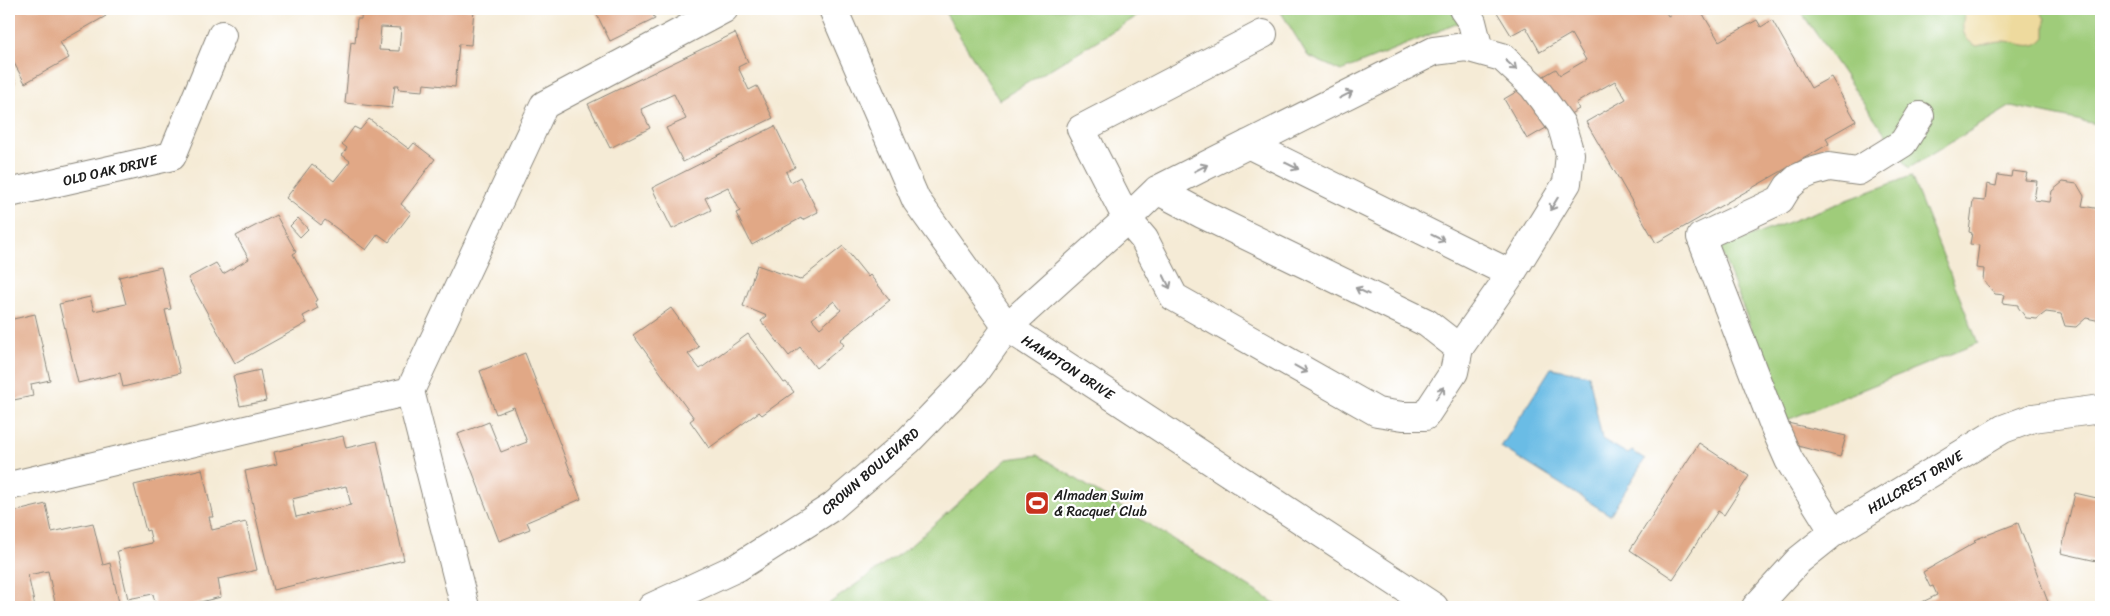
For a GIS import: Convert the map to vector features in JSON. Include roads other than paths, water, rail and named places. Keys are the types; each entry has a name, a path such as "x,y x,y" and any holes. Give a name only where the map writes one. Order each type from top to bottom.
{"street":[{"path":"465,607 410,391 544,105 724,9"},
{"name":"HAMPTON DRIVE","path":"833,9 916,200 1007,327 1434,607"},
{"path":"1463,9 1472,22 1479,50"},
{"path":"1157,190 1202,214 1428,323 1459,348 1454,372 1425,416 1403,416 1377,412 1174,297 1081,130 1263,34"},
{"name":"OLD OAK DRIVE","path":"9,193 172,156 222,36"},
{"name":"CROWN BOULEVARD","path":"652,607 738,567 832,507 915,435 974,373 1007,327 1135,229 1157,190 1434,51 1466,47 1502,57 1534,86 1561,124 1570,154 1567,183 1511,274 1459,348"},
{"path":"1834,532 1785,452 1701,238 1780,200 1793,182 1811,172 1829,168 1858,171 1902,143 1920,116"},
{"path":"1248,144 1511,274"},
{"path":"9,486 410,391"},
{"name":"HILLCREST DRIVE","path":"1756,607 1799,560 1834,532 2004,428 2033,418 2061,413 2101,410"}],"water":[{"path":"1551,368 1589,375 1602,439 1628,454 1632,451 1645,459 1610,515 1501,447"}],"place":[{"name":"Almaden Swim & Racquet Club","path":"1037,503"}]}
